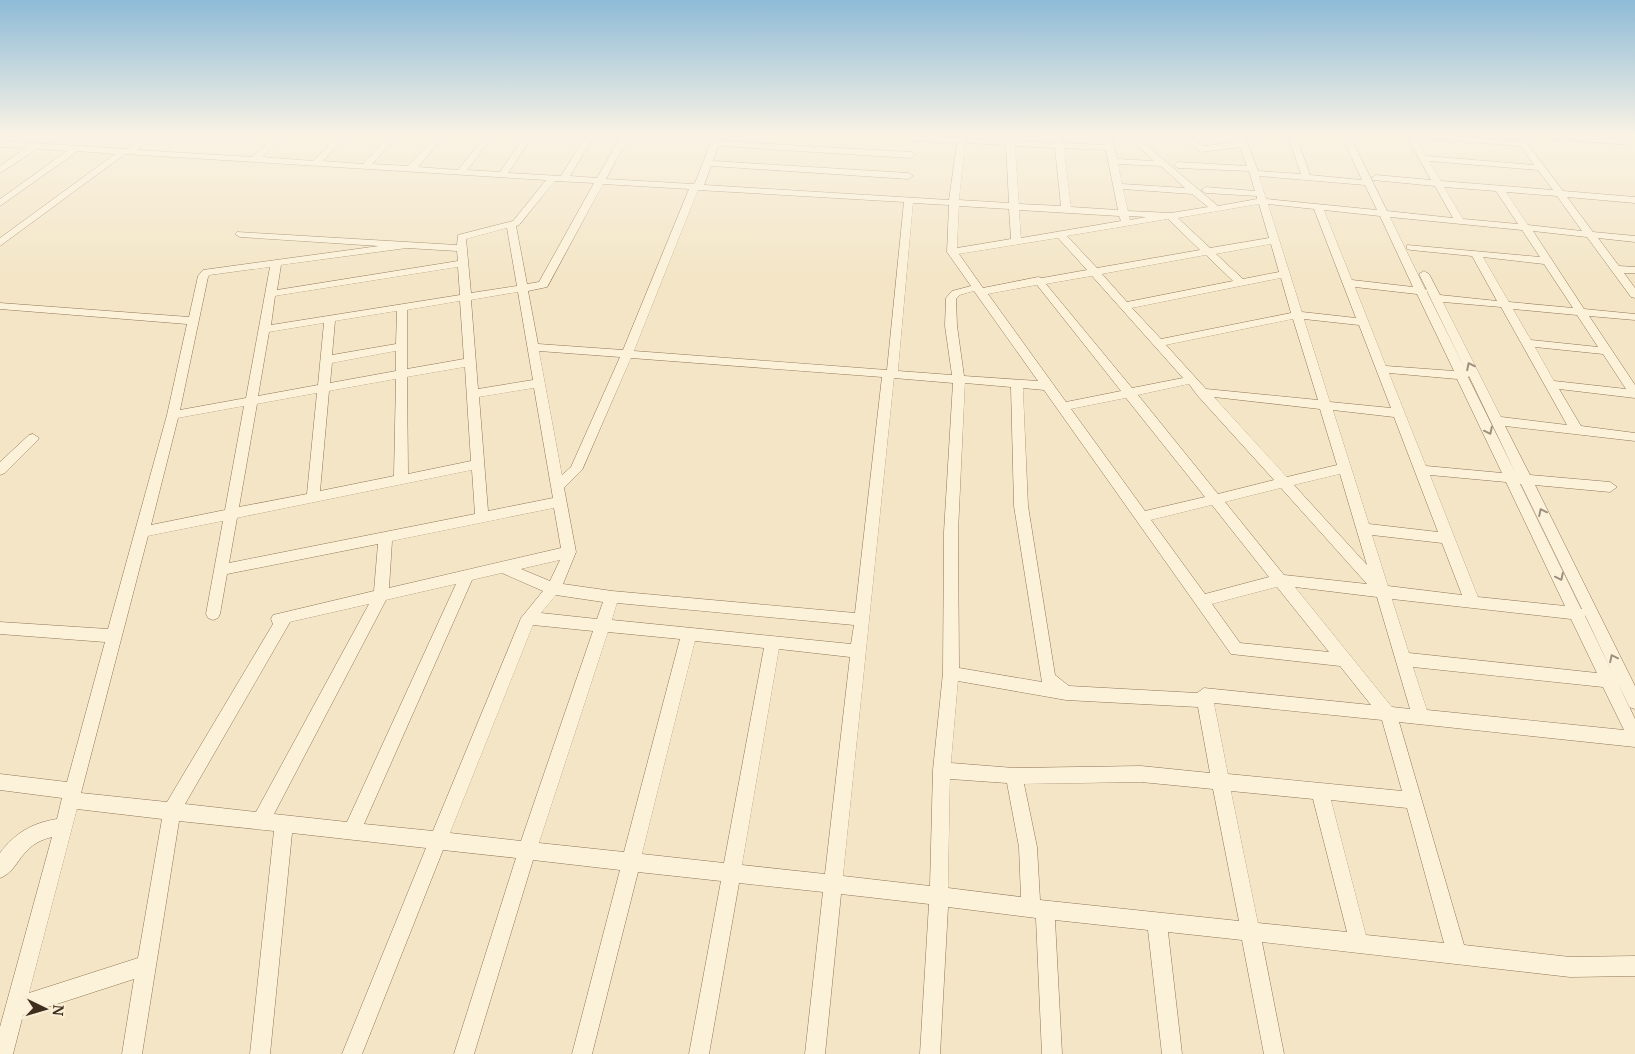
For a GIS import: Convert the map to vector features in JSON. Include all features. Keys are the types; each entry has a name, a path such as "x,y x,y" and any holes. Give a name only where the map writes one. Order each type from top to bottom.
{"street":[{"path":"0,203 28,183"},
{"path":"0,243 83,183"},
{"path":"482,518 461,237 516,223 548,183"},
{"path":"264,329 543,286 598,183"},
{"path":"652,183 697,186 731,183"},
{"path":"557,487 576,470 698,183"},
{"path":"815,1054 890,375 908,183"},
{"path":"917,183 954,201 1170,216 1240,282"},
{"path":"956,183 952,252 1236,649 1345,660"},
{"path":"1012,183 1016,242"},
{"path":"1063,183 1066,208"},
{"path":"1186,183 1216,209"},
{"path":"1258,183 1421,718"},
{"path":"1274,1054 1252,931 1219,782 1204,695 1389,715 1635,737 1578,614 1422,291 1374,183"},
{"path":"1439,183 1460,221"},
{"path":"1441,183 1635,200"},
{"path":"1553,183 1635,296"},
{"path":"1126,223 1117,186 1195,191"},
{"path":"1499,188 1635,394"},
{"path":"1206,190 1318,207 1635,239"},
{"path":"952,252 1216,209 1262,198"},
{"path":"1318,207 1473,603"},
{"path":"1389,214 1411,247 1635,702"},
{"path":"352,1054 528,618 554,589 566,567 568,552 560,502 511,225"},
{"path":"240,234 462,248"},
{"path":"1060,234 1383,592"},
{"path":"930,1054 939,896 942,770 951,673 951,532 958,380 951,326 951,298 956,293 1275,240"},
{"path":"3,1054 173,415 203,276 207,272 407,245"},
{"path":"1411,247 1547,261"},
{"path":"1476,254 1576,431"},
{"path":"271,294 463,263"},
{"path":"213,614 276,264"},
{"path":"1615,268 1635,270"},
{"path":"1124,306 1285,274"},
{"path":"1038,280 1389,715 1457,954"},
{"path":"1348,283 1422,291"},
{"path":"1436,298 1635,317"},
{"path":"0,306 192,321"},
{"path":"400,480 402,307"},
{"path":"1158,343 1298,315 1363,322"},
{"path":"314,498 330,318"},
{"path":"1526,343 1607,351"},
{"path":"326,360 402,346"},
{"path":"533,347 1048,386"},
{"path":"173,415 470,362"},
{"path":"1381,369 1463,376"},
{"path":"1063,407 1191,380"},
{"path":"472,394 539,382"},
{"path":"1017,384 1021,506 1046,669 1048,678 1066,693"},
{"path":"1550,384 1635,394"},
{"path":"1201,392 1398,413"},
{"path":"1496,422 1635,437"},
{"path":"0,470 33,438"},
{"path":"141,532 478,464"},
{"path":"1141,517 1344,468"},
{"path":"1421,470 1512,480 1610,487"},
{"path":"221,570 560,502"},
{"path":"1363,529 1448,538"},
{"path":"261,821 381,595 386,537"},
{"path":"132,1054 172,811 280,618 568,552"},
{"path":"502,567 554,589 612,597 862,620"},
{"path":"352,831 467,575"},
{"path":"1201,601 1281,580 1578,614"},
{"path":"464,1054 527,850 612,597"},
{"path":"528,618 859,651"},
{"path":"0,628 114,636"},
{"path":"582,1054 689,633"},
{"path":"699,1054 773,642"},
{"path":"1403,659 1609,681"},
{"path":"951,673 1066,693 1205,700"},
{"path":"942,770 1014,776 1141,774 1413,800"},
{"path":"1014,776 1038,909 1052,1054"},
{"path":"0,782 72,796 172,811 834,886 939,896 1038,909 1570,967 1635,966"},
{"path":"1320,791 1359,943"},
{"path":"260,1054 284,823"},
{"path":"0,869 19,842 40,830 64,826"},
{"path":"1157,921 1172,1054"},
{"path":"15,1008 147,965"}]}
